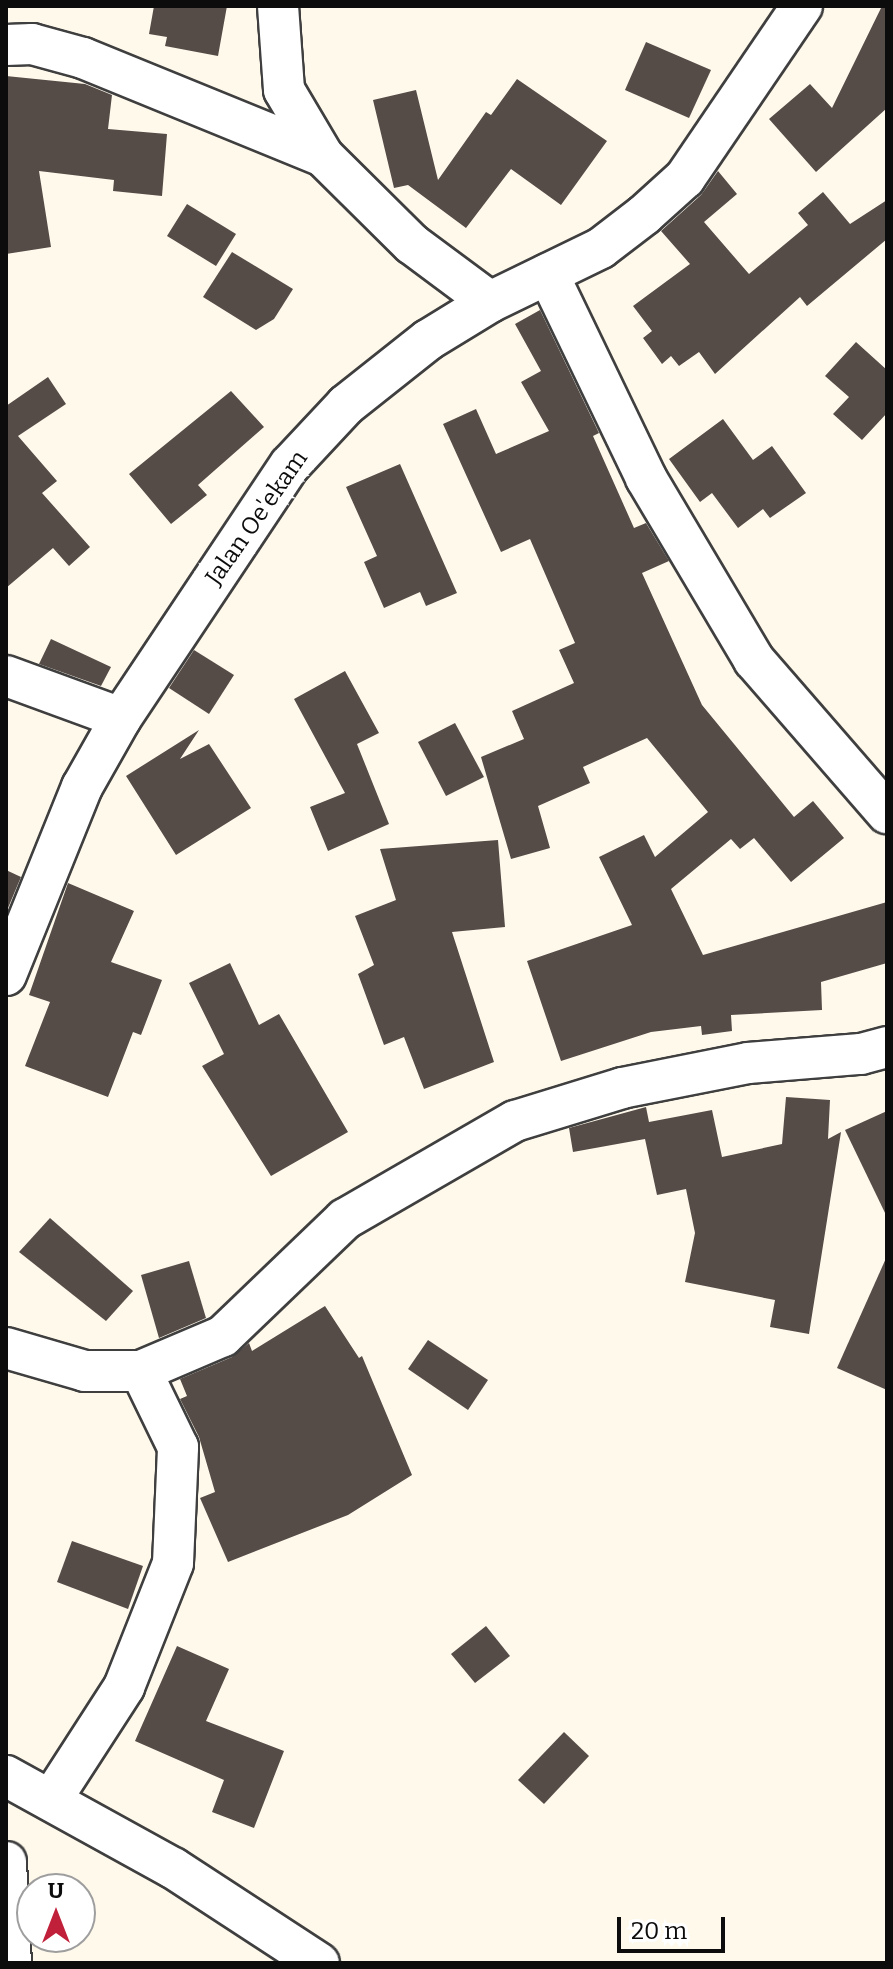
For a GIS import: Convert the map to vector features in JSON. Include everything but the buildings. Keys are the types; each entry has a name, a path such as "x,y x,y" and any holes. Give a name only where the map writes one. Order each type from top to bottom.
{"street":[{"path":"278,6 284,90 323,156 412,244 490,302"},
{"name":"Jalan Oe'ekam","path":"6,975 82,787 121,718 290,465 346,405 428,340 490,302 601,248 685,178 802,6"},
{"path":"6,45 32,44 83,58 323,156"},
{"path":"548,274 646,478 754,660 887,813"},
{"path":"6,676 121,718"},
{"path":"6,1348 85,1371 141,1371 223,1336 345,1219 515,1121 622,1088 706,1071 861,1054 887,1047"},
{"path":"51,1800 124,1687 173,1563 178,1447 141,1371"},
{"path":"6,1776 173,1868 319,1963"},
{"path":"6,1862 11,1963"}]}
